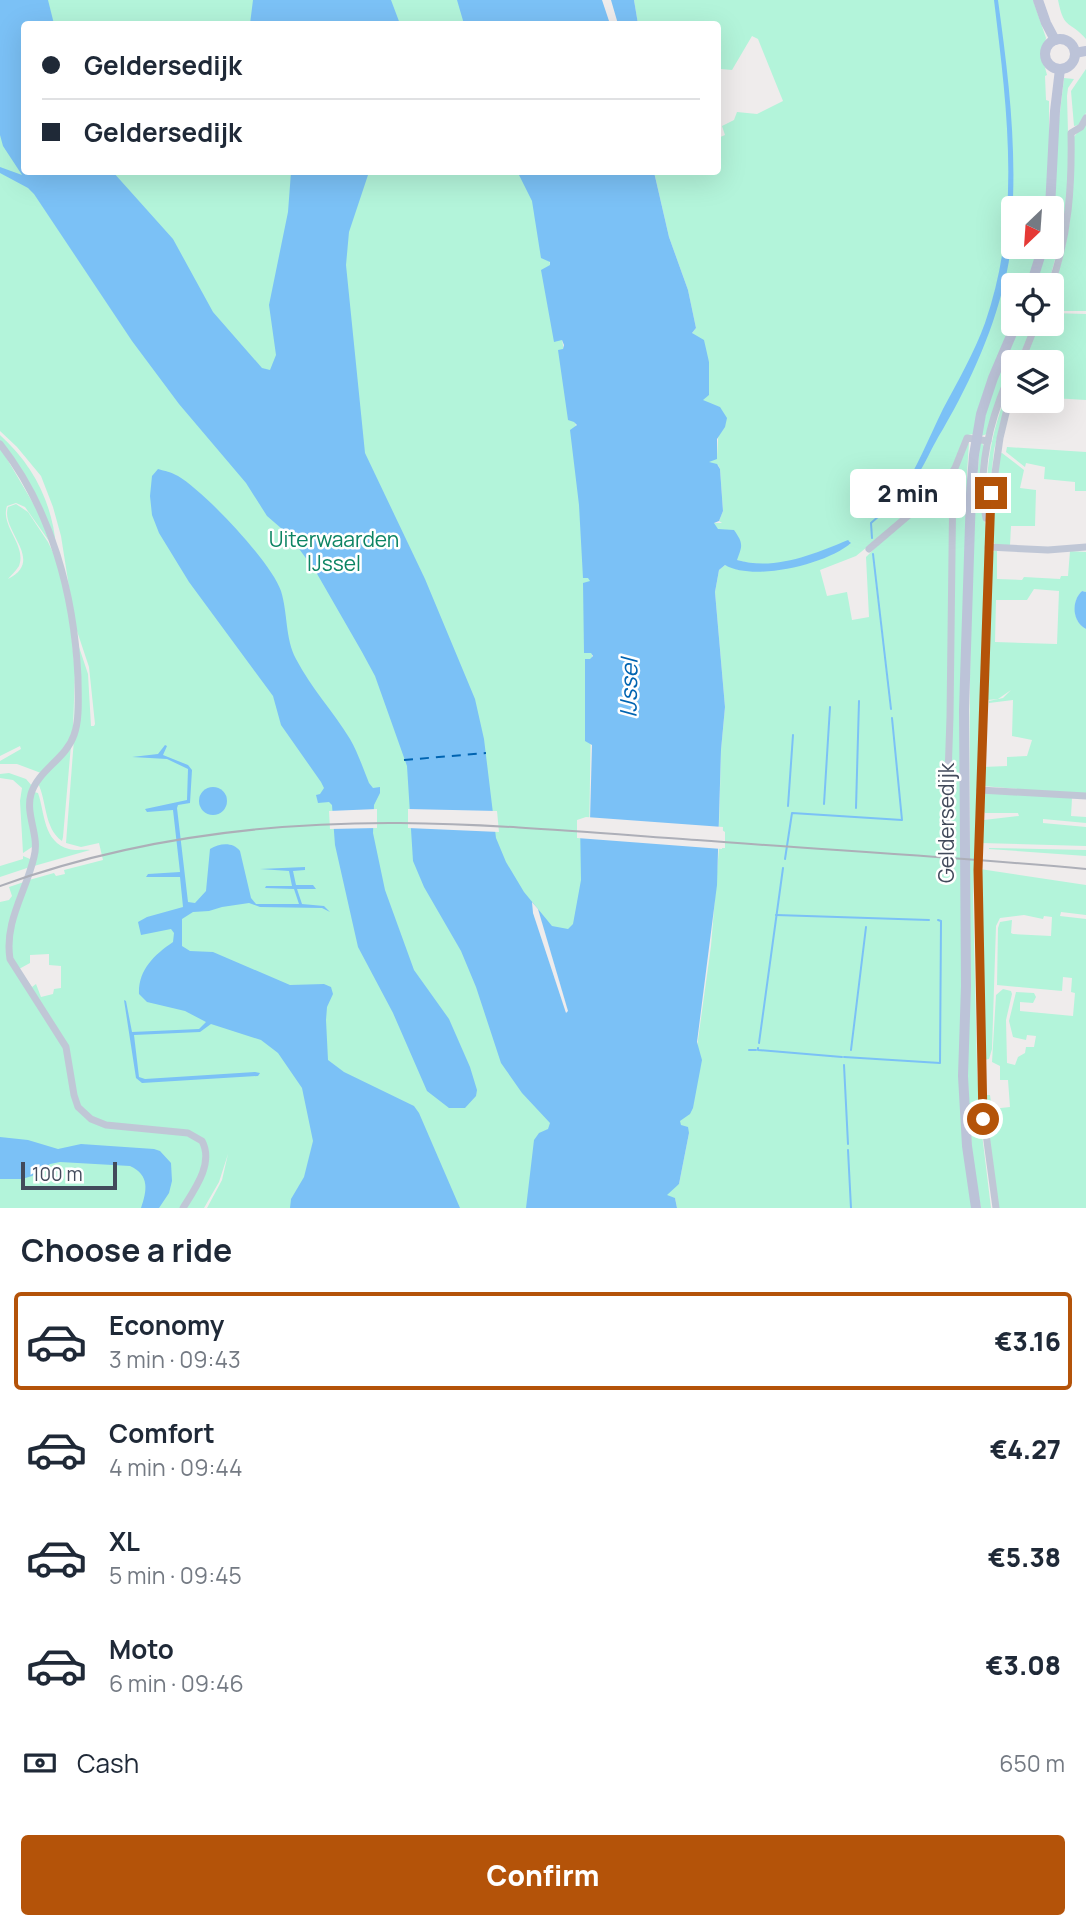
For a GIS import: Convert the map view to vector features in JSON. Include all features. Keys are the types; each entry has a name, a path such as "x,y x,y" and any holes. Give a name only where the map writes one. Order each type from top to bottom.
{"main road":[{"path":"1038,0 1055,40"},
{"path":"1055,40 1069,41 1081,52 1071,64 1060,69 1046,59 1047,47 1055,40"},
{"path":"1051,196 1060,69"},
{"name":"Geldersedijk","path":"976,1208 967,1146 964,1076 964,710 971,494 976,438 989,388 1011,336"}],"street":[{"path":"1055,273 1068,214 1071,133 1081,127 1086,118"},
{"name":"Geldersedijk","path":"988,526 984,484 988,440 1001,394"},
{"name":"Geldersedijk","path":"996,1208 985,1141 981,1075 978,870 988,526 998,450 1006,413"},
{"path":"976,438 988,440"},
{"name":"Geldersedijk","path":"869,549 942,486 953,472 965,440 976,438"},
{"path":"0,444 27,484 59,558 72,615 78,692 75,734 69,746 38,778 30,795 36,844 32,866 14,910 8,943 12,963 66,1047 75,1100 85,1115 106,1125 188,1133 202,1141 206,1152 205,1166 183,1208"},
{"name":"Geldersedijk","path":"944,864 950,717 953,472"},
{"path":"988,547 1048,550 1086,547"},
{"name":"Geldersedijk","path":"980,790 1086,796"}],"green space":[{"name":"Uiterwaarden IJssel","path":"0,0 469,0 477,21 21,21 21,175 531,175 550,264 576,427 590,581 592,658 589,840 544,1208 207,1208 222,1180 228,1154 219,1182 204,1208 0,1208 0,902 9,900 12,896 9,887 24,882 16,900 29,880 54,873 56,876 65,874 64,870 103,860 99,843 81,847 66,843 74,739 76,638 88,674 91,726 94,726 89,667 75,625 61,536 53,507 41,476 0,431","holes":["49,954 49,965 61,966 61,988 54,989 53,994 41,997 36,984 32,987 19,969 30,963 30,955"]},
{"path":"634,0 1033,0 1046,38 1042,56 1047,75 1046,100 1049,101 1047,196 1001,196 1001,259 1036,259 1031,273 1001,273 1001,336 1007,336 994,367 974,434 968,435 966,445 969,443 962,1012 973,1208 677,1208 675,1198 666,1197 666,1191 679,1184 689,1133 678,1125 697,1047 711,946 719,848 725,848 725,832 719,828 725,707 715,592 719,570 725,565 739,570 814,561 850,544 850,541 810,559 772,564 748,563 737,560 735,539 715,529 714,523 722,523 719,521 723,511 720,469 718,465 708,467 707,459 717,457 720,407 698,404 697,398 709,395 709,362 692,333 696,328 688,290 669,237 655,175 721,175 721,137 725,135 722,126 734,120 737,112 757,114 783,101 758,39 752,36 732,70 721,69 721,21 638,21","holes":["872,543 876,547 866,557 869,617 852,620 847,592 827,596 820,570 856,556"]},
{"path":"1058,0 1086,0 1086,39 1065,21"},
{"path":"1086,69 1086,113 1079,125 1074,126 1071,91"},
{"path":"1064,78 1074,79 1068,88 1067,96 1069,170 1064,227 1064,196 1055,196"},
{"path":"1086,123 1086,311 1064,311 1064,273 1058,273 1064,259 1070,221 1073,138"},
{"path":"1043,259 1055,259 1051,273 1039,273"},
{"path":"1064,313 1086,314 1086,400 1064,399 1064,350 1028,350 1033,336 1064,336"},
{"path":"1014,336 1028,336 1022,350 1009,350"},
{"path":"1001,370 1001,395 987,434 981,436 988,403"},
{"path":"1001,410 1003,413 994,450 987,516 987,481"},
{"path":"0,435 22,459 39,485 50,514 56,546 0,441"},
{"path":"980,443 985,449 983,509 986,531 973,897 977,1070 991,1208 981,1208 974,1170 968,1092 971,613"},
{"path":"0,447 40,515 49,541 25,507 16,503 7,506 6,513 7,521 20,551 19,566 8,579 19,571 23,563 23,554 7,516 8,507 16,504 28,512 48,542 67,591 75,672 73,729 69,742 41,773 17,764 0,764 0,761 21,749 20,746 0,756"},
{"path":"1007,447 1086,452 1086,491 1075,491 1075,482 1044,479 1045,467 1026,463 1025,467 1006,452"},
{"path":"1002,453 1024,470 1020,488 1036,490 1035,526 1011,526 1010,545 996,545 990,539 999,454"},
{"path":"997,549 997,579 1022,580 1024,577 1060,579 1061,576 1068,576 1070,551 1086,552 1086,592 1082,591 1078,596 1075,612 1078,622 1086,629 1086,795 983,786 983,767 1007,766 1007,757 1027,756 1032,740 1012,736 1013,700 989,703 1003,698 1011,690 998,699 987,700 990,554","holes":["1034,589 1059,591 1057,644 995,642 996,600 1027,600"]},
{"path":"71,745 62,841 56,836 49,822 38,783"},
{"path":"9,773 26,779 32,786 32,847 23,853 20,801 22,788 13,780 0,778 0,774"},
{"path":"34,792 38,793 46,826 54,840 69,849 90,850 34,866 31,810"},
{"path":"986,792 1072,798 1071,816 1086,817 1086,823 1043,819 1043,823 1086,827 1086,846 981,843 981,824 984,820 1019,816 1018,813 985,813 982,809 983,794"},
{"path":"989,849 1086,850 1086,856"},
{"path":"23,856 30,859 30,867 0,877 0,866 23,859"},
{"path":"980,869 1086,885 1086,915 1061,912 1060,916 1086,919 1086,1208 998,1208 984,1095 990,1095 992,1109 1010,1107 1008,1080 1000,1080 1000,1066 992,1062 996,995 1003,989 1011,991 1012,994 1006,1020 1007,1063 1015,1065 1018,1057 1025,1053 1026,1047 1034,1047 1036,1036 1027,1035 1026,1040 1013,1037 1009,1021 1016,992 1034,993 1036,997 1033,1003 1020,1002 1020,1011 1073,1016 1075,993 1071,992 1072,978 1063,977 1062,991 997,985 1000,922 1012,920 1013,934 1051,936 1052,917 1044,916 1043,919 1024,915 1000,918 996,926 992,1049 989,1059 984,1060"}],"water":[{"path":"0,0 48,0 53,21 21,21 21,173 3,146 0,135"},
{"path":"253,0 391,0 399,21 250,21"},
{"path":"457,0 602,0 609,21 463,21"},
{"path":"611,0 634,0 638,21 617,21"},
{"path":"994,0 998,0 1008,82 1013,196 1008,196 1007,122"},
{"name":"IJssel","path":"0,167 21,175 116,175 173,239 213,312 262,368 270,370 276,355 269,305 288,212 291,175 368,175 349,232 346,265 365,453 425,579 475,699 484,739 496,838 506,862 524,892 552,926 568,929 573,924 581,880 580,821 590,821 592,745 585,741 585,659 593,656 591,653 584,653 583,583 590,581 583,578 579,505 570,430 577,425 568,420 558,350 563,349 564,345 562,340 554,342 541,270 550,265 550,262 541,258 532,201 519,175 655,175 669,237 688,290 696,328 692,333 704,340 709,362 709,395 703,400 720,407 727,418 717,439 717,459 709,462 717,464 720,469 723,511 719,521 714,523 718,529 734,530 741,545 737,560 751,563 780,562 848,540 851,543 825,558 790,568 754,572 725,565 719,570 715,592 725,707 717,885 697,1042 702,1060 693,1108 690,1114 680,1121 681,1125 688,1127 689,1133 679,1184 667,1195 675,1198 677,1208 526,1208 534,1140 539,1133 548,1129 550,1123 522,1093 501,1063 461,951 424,887 413,861 407,766 375,676 316,572 289,535 267,516 246,483 179,404 132,341 34,194 0,173"},
{"path":"1001,259 1009,259 1006,273 1001,273 1001,295 996,312 973,372 919,473 901,496 976,345 997,283"},
{"path":"158,469 178,476 204,497 251,546 275,578 281,591 290,643 296,659 350,739 369,783 373,788 380,787 374,805 373,833 385,890 414,970 449,1019 470,1067 477,1090 476,1096 465,1108 449,1108 427,1091 393,1013 358,947 335,845 332,805 329,802 318,803 316,795 324,788 281,725 273,696 189,582 159,533 152,515 150,496 152,476"},
{"path":"1082,591 1086,592 1086,629 1078,622 1075,611 1076,600"},
{"path":"167,746 163,755 188,765 192,770 190,803 178,805 177,808 188,902 195,903 206,891 210,849 226,844 240,851 251,898 256,904 299,904 294,889 265,888 292,886 289,871 260,869 305,867 305,870 293,871 296,885 313,885 316,889 297,889 302,904 324,906 330,912 322,908 260,907 249,903 193,912 182,919 182,946 190,951 213,952 290,985 324,984 331,987 333,994 327,1007 326,1020 328,1060 344,1072 414,1106 460,1208 290,1208 291,1199 304,1177 313,1141 302,1088 278,1053 261,1040 211,1024 200,1032 134,1035 139,1077 145,1079 260,1073 258,1076 142,1083 136,1078 124,1000 132,1032 199,1029 206,1022 185,1011 147,1002 139,994 144,970 173,942 174,933 171,929 141,935 138,922 183,907 180,877 146,877 148,874 180,872 173,810 147,812 145,809 187,800 188,769 167,759 132,757 158,754"},
{"path":"213,787 223,791 227,801 223,811 213,815 203,811 199,801 203,791"},
{"path":"0,1137 28,1140 58,1149 81,1144 154,1149 160,1151 171,1163 172,1181 169,1193 159,1208 141,1208 145,1196 144,1179 130,1166 60,1162 50,1164 22,1179 0,1179"}],"pier":[{"path":"377,809 377,828 330,829 329,811"},
{"path":"408,809 497,811 499,832 408,828"},
{"path":"586,817 723,827 722,849 577,838 577,820"},
{"path":"532,902 538,909 568,1011 566,1013 533,913"}],"waterway":[{"path":"872,538 871,523 896,501"},
{"path":"873,554 891,709"},
{"path":"856,808 859,701"},
{"path":"824,804 830,707"},
{"path":"785,859 792,813 902,820 892,718"},
{"path":"788,806 793,735"},
{"path":"759,1043 783,868"},
{"path":"776,915 929,920"},
{"path":"844,1057 940,1063 941,921 938,920"},
{"path":"851,1050 866,927"},
{"path":"758,1048 842,1057"},
{"path":"749,1050 756,1050"},
{"path":"844,1065 848,1144"},
{"path":"848,1150 851,1208"}],"ferry route":[{"path":"404,760 486,753"}],"railway":[{"path":"0,886 97,857 197,837 298,826 400,823 548,829 1086,869"}],"route":[{"path":"983,1119 978,870 991,493"}]}
